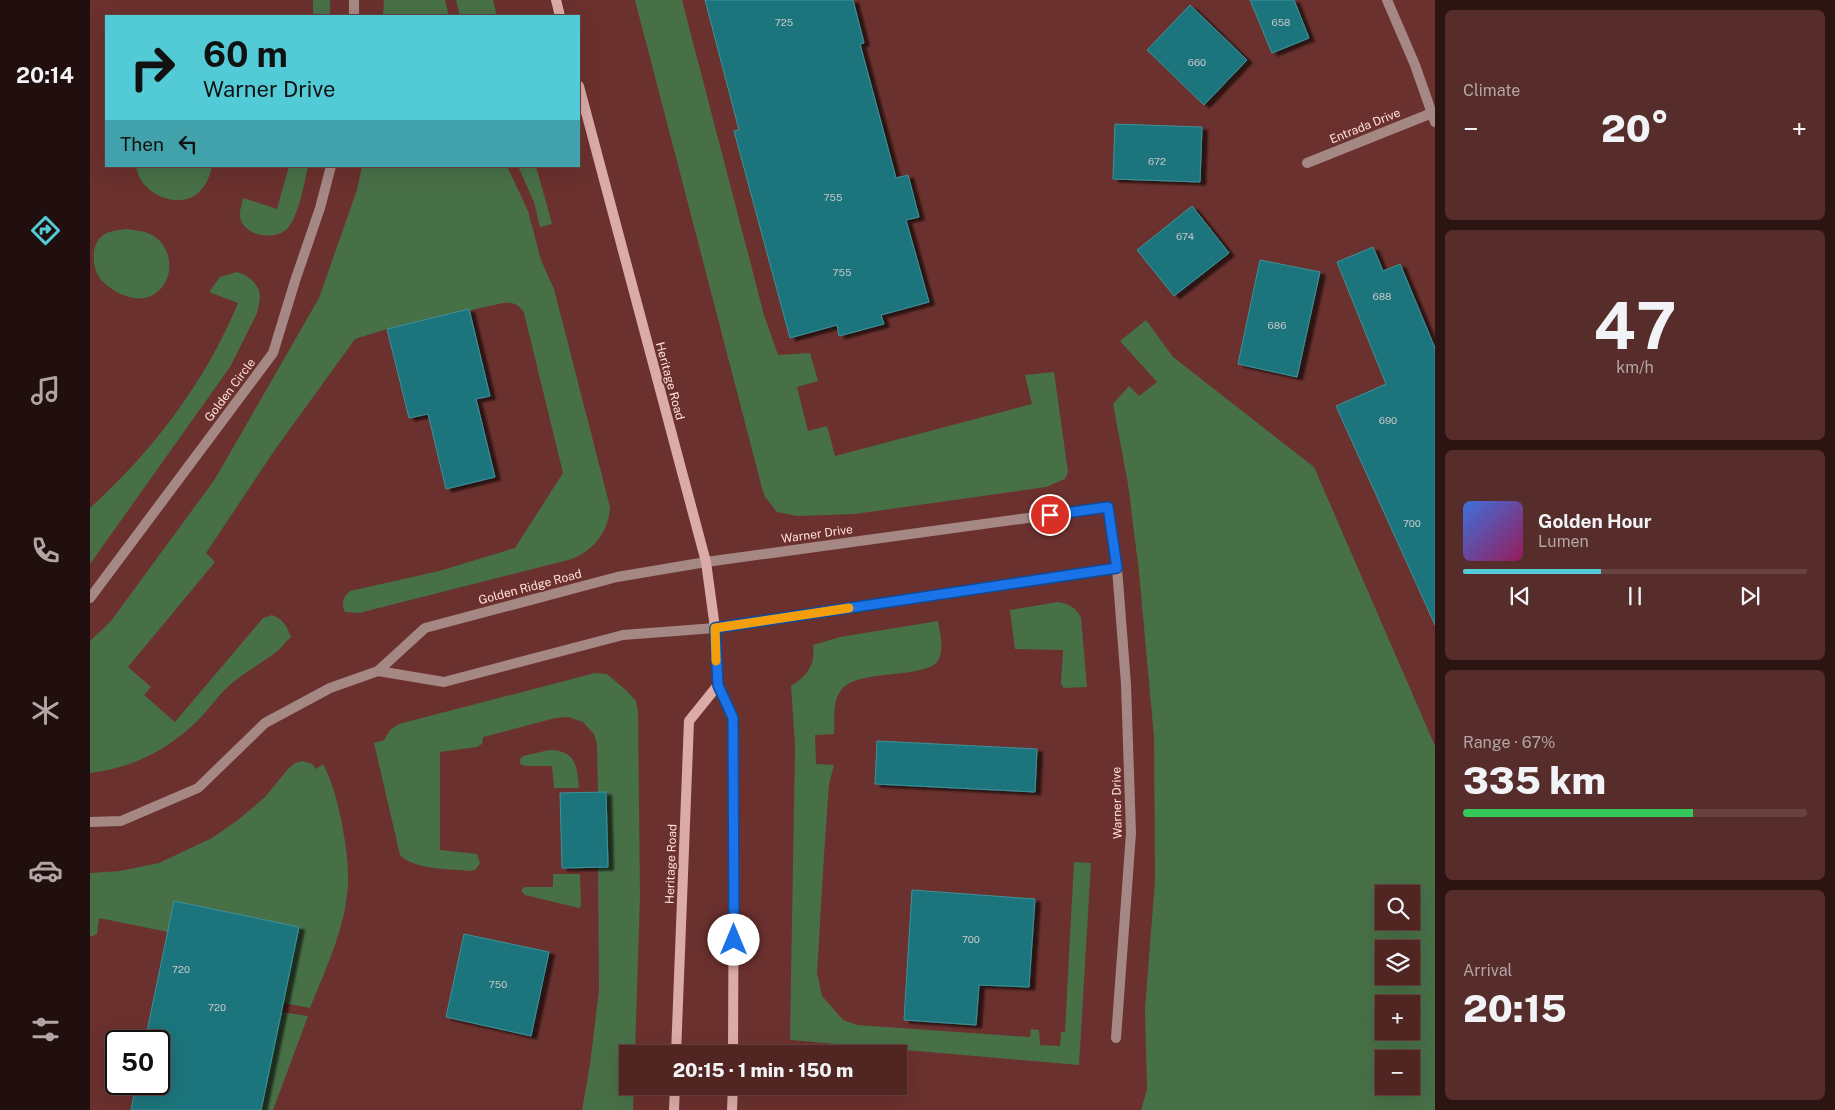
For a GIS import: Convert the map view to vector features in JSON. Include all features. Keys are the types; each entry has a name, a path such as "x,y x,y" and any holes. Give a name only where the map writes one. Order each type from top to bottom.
{"main road":[{"path":"556,0 560,15"},
{"name":"Heritage Road","path":"580,90 706,562 715,628 718,685 733,718 733,1045"},
{"name":"Heritage Road","path":"676,1045 689,721 718,685"},
{"path":"674,1095 674,1110"},
{"path":"732,1095 732,1110"}],"street":[{"path":"354,0 354,15"},
{"name":"Entrada Drive","path":"1307,163 1434,118 1415,65 1386,0"},
{"name":"Golden Circle","path":"90,598 273,353 320,208 331,167"},
{"name":"Warner Drive","path":"706,562 1108,507 1117,568 1126,684 1131,833 1116,1038"},
{"name":"Golden Ridge Road","path":"90,822 121,821 198,788 265,723 330,688 378,671 426,628 617,577 706,562"},
{"path":"715,628 1117,568"},
{"name":"Golden Ridge Road","path":"378,671 444,682 623,635 715,628"}],"green space":[{"path":"313,0 330,0 330,15 313,15"},
{"path":"384,0 445,0 449,15 383,15"},
{"path":"456,0 493,0 497,15 460,15"},
{"path":"635,0 682,0 764,315 778,355 810,353 818,381 797,387 808,431 827,426 835,456 1032,404 1025,375 1054,372 1068,472 1065,479 1046,487 855,514 797,516 777,512 765,497 762,488"},
{"path":"136,167 212,167 208,180 199,193 181,200 164,198 156,194 149,189 138,175"},
{"path":"289,167 308,167 299,204 290,225 285,230 279,234 271,235 255,233 248,230 240,217 243,198 277,209"},
{"path":"362,167 507,167 528,211 541,260 554,289 610,507 607,524 599,539 593,545 572,559 359,613 345,612 343,600 350,591 439,571 515,548 563,473 524,313 518,306 513,303 503,303 387,329 355,339 274,451 206,553 215,562 128,667 151,687 144,695 175,722 263,618 272,615 282,621 291,637 277,651 231,684 204,714 163,748 136,762 90,773 90,641 111,621 215,479 319,298 357,190"},
{"path":"518,167 536,167 552,224 540,227 534,202"},
{"path":"126,229 152,235 159,240 168,256 169,273 166,282 153,295 146,298 123,295 109,287 99,277 95,267 95,246 101,237 106,233"},
{"path":"237,272 247,276 254,282 259,290 260,298 257,313 230,367 90,564 90,508 156,439 194,387 225,332 238,303 209,292 220,277"},
{"path":"1146,320 1173,357 1314,467 1435,746 1435,1110 1141,1110 1147,1089 1145,1009 1155,880 1154,737 1139,572 1128,484 1113,404 1129,386 1139,396 1157,382 1120,341"},
{"path":"1058,602 1072,607 1081,618 1087,687 1064,688 1061,684 1063,650 1015,649 1010,610"},
{"path":"938,621 941,650 939,659 933,665 922,670 863,678 842,689 837,699 835,710 834,734 815,735 816,764 834,765 829,784 817,973 822,996 843,1020 857,1025 1030,1037 1031,1029 1039,1030 1040,1045 1060,1046 1061,1032 1065,1032 1074,862 1091,863 1079,1065 907,1050 907,1045 848,1045 790,1040 795,747 791,686 806,674 812,664 813,645 840,637"},
{"path":"595,673 607,674 636,701 638,712 640,896 635,1045 619,1045 619,1095 634,1095 633,1110 582,1110 590,1065 599,990 598,867 608,866 607,792 598,792 597,745 594,734 583,722 568,717 555,718 483,737 482,744 477,747 440,752 440,850 477,854 480,863 476,869 471,871 414,864 400,855 374,743 384,740 390,730 399,724"},
{"path":"549,750 565,753 570,756 576,766 579,788 554,788 552,766 525,766 520,764 520,759 523,756"},
{"path":"303,761 312,764 316,769 323,764 329,777 341,819 348,876 346,900 339,932 329,963 310,1008 283,1003 298,927 174,901 168,932 99,918 97,934 90,937 90,873 120,871 159,863 212,838 238,820 265,797 295,763"},
{"path":"553,874 580,874 581,906 579,908 525,895 522,892 522,889 525,887 553,887"},
{"path":"281,1012 308,1016 273,1110 261,1110"}],"building":[{"path":"705,0 853,0 864,43 860,44 896,178 908,175 919,217 906,220 929,302 881,315 884,324 839,336 837,325 790,338 734,131 739,130"},
{"path":"1250,0 1294,0 1309,38 1272,53"},
{"path":"1190,5 1247,60 1204,105 1147,50"},
{"path":"1115,124 1202,127 1200,182 1113,179"},
{"path":"1192,206 1229,253 1174,296 1137,250"},
{"path":"1373,247 1383,271 1400,264 1435,348 1435,625 1336,406 1386,384 1337,262"},
{"path":"1260,260 1320,272 1297,377 1238,364"},
{"path":"469,309 490,396 476,399 495,477 446,489 428,414 409,418 387,329"},
{"path":"877,741 1037,749 1035,792 875,784"},
{"path":"606,792 608,867 562,868 560,793"},
{"path":"912,890 1035,899 1029,987 979,985 976,1025 904,1020"},
{"path":"174,901 299,927 261,1110 131,1110 134,1095 170,1095 170,1030 147,1030"},
{"path":"464,934 549,952 531,1036 446,1017"}],"slow traffic":[{"path":"716,661 715,628 849,608"}],"route":[{"path":"734,940 733,718 718,685 715,628 1117,568 1108,507 1050,515"}]}
